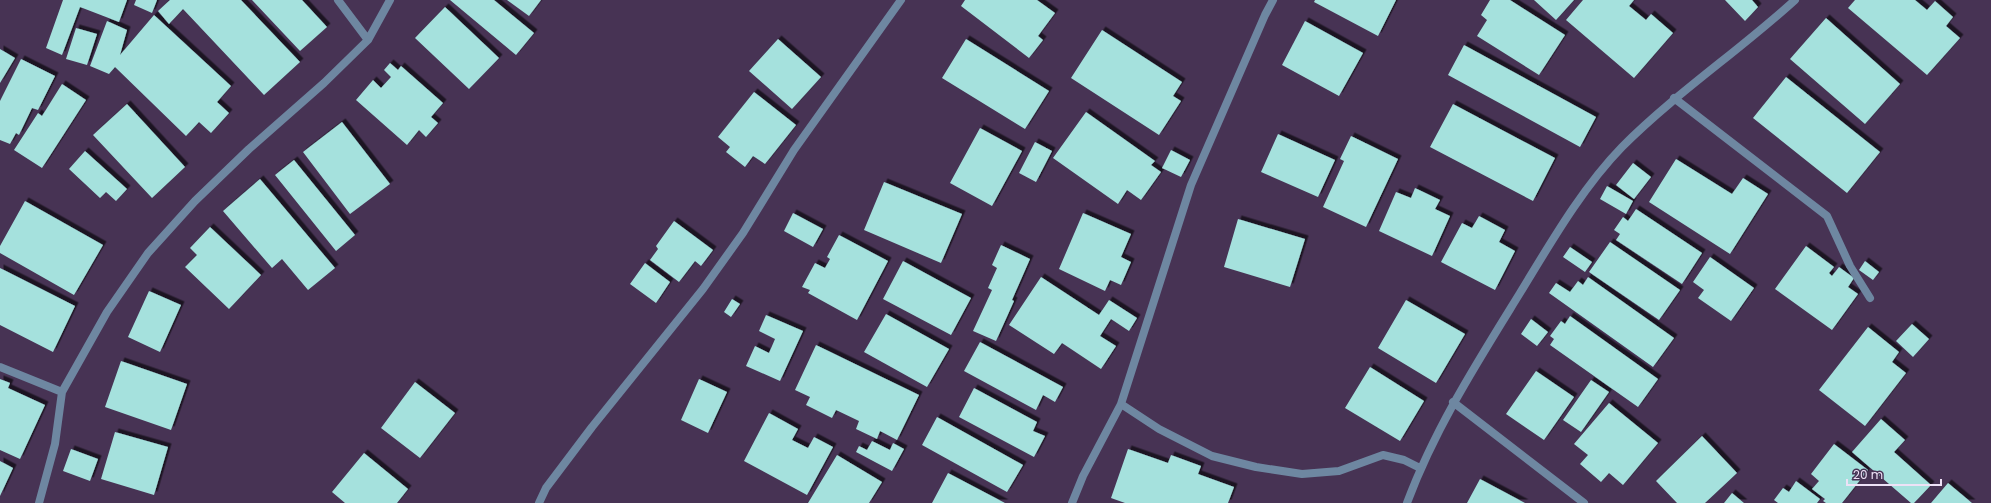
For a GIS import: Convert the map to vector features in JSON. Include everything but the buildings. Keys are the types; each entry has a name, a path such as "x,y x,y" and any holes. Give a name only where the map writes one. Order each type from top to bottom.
{"street":[{"path":"338,0 368,40"},
{"path":"39,503 56,444 62,392 107,312 148,253 195,201 249,149 324,83 368,40 390,0"},
{"path":"538,503 546,488 592,427 703,289 743,233 794,150 901,0"},
{"path":"1072,503 1084,476 1121,404 1191,185 1265,15 1273,0"},
{"path":"1407,503 1420,468 1453,402 1541,259 1590,185 1622,148 1674,98 1733,53 1795,0"},
{"path":"1674,98 1827,216 1850,266 1870,298"},
{"path":"0,367 62,392"},
{"path":"1453,402 1584,503"},
{"path":"1121,404 1159,429 1212,456 1256,467 1302,474 1339,471 1383,455 1404,460 1420,468"}]}
